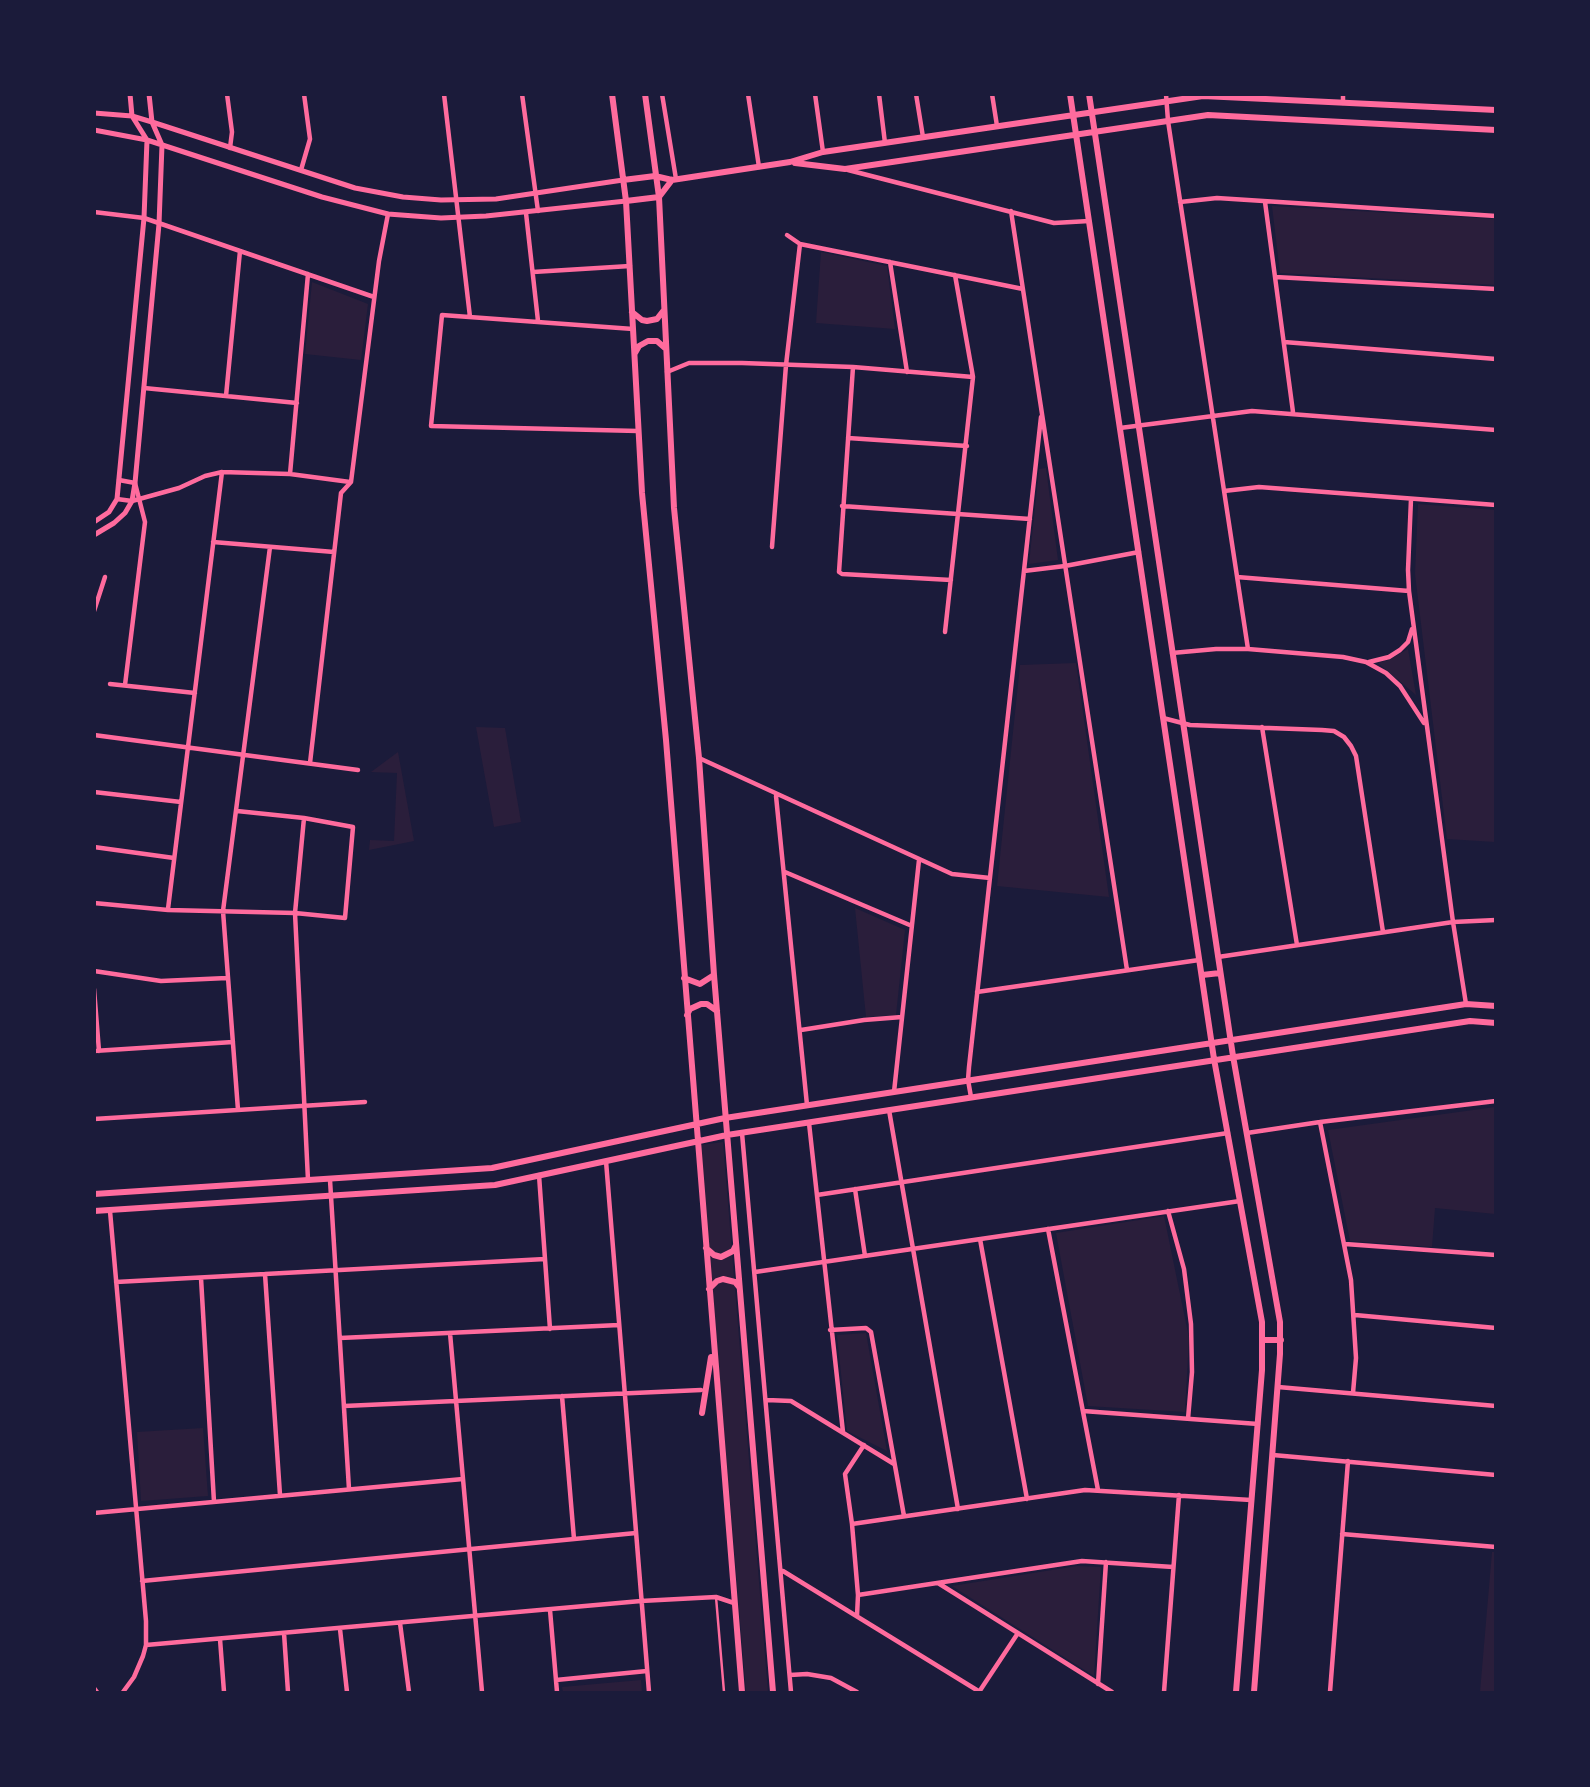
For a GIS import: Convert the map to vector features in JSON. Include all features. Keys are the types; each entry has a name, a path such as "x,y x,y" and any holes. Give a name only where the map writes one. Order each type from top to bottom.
{"main road":[{"path":"612,94 626,201 638,430 666,740 742,1692"},
{"path":"645,94 659,197 674,508 699,758 725,1118 773,1692"},
{"path":"1070,94 1214,1059 1259,1303 1262,1340 1258,1424 1236,1692"},
{"path":"1089,94 1230,1040 1278,1306 1281,1340 1254,1692"},
{"path":"623,180 655,176 674,180 790,162 823,152 1092,112 1166,97 1264,96 1343,99 1496,110"},
{"path":"790,162 845,169 1216,115 1496,130"},
{"path":"626,201 659,197 674,180"},
{"path":"632,312 647,321 657,319 664,310"},
{"path":"634,355 639,346 648,341 657,341 666,350"},
{"path":"1202,975 1220,973"},
{"path":"684,978 700,984 714,975"},
{"path":"687,1015 701,1004 707,1004 717,1010"},
{"path":"94,1194 492,1168 725,1118 1466,1004 1496,1006"},
{"path":"94,1211 495,1185 727,1135 1470,1021 1496,1023"},
{"path":"1253,1036 1256,1053"},
{"path":"705,1247 709,1252 721,1256 727,1255 736,1245"},
{"path":"709,1290 723,1279 729,1279 739,1287"},
{"path":"1262,1340 1281,1340"},
{"path":"702,1413 713,1345"},
{"path":"1248,1544 1266,1545"}],"street":[{"path":"94,522 109,512 117,499 144,218 147,139 132,116 130,94"},
{"path":"94,535 114,523 132,501 135,483 159,223 162,145 152,122 149,94"},
{"path":"227,94 232,132 230,148"},
{"path":"301,170 310,139 304,94"},
{"path":"444,94 470,317"},
{"path":"522,94 538,211"},
{"path":"662,94 674,180"},
{"path":"748,94 759,167"},
{"path":"815,94 823,152"},
{"path":"879,94 885,143"},
{"path":"916,94 923,137"},
{"path":"992,94 997,126"},
{"path":"1166,97 1248,649"},
{"path":"94,113 132,116 382,194 458,200 513,197 623,180"},
{"path":"94,130 147,139 322,197 388,214 460,218 626,201"},
{"path":"845,169 1054,223 1089,221"},
{"path":"513,197 515,214"},
{"path":"1180,202 1217,198 1496,216"},
{"path":"1265,201 1293,412"},
{"path":"1011,211 1126,970"},
{"path":"94,212 144,218 374,297"},
{"path":"526,213 538,321"},
{"path":"310,763 341,493 351,482 374,297 388,214"},
{"path":"787,235 800,244 1023,289"},
{"path":"772,547 786,365 800,244"},
{"path":"226,396 240,251"},
{"path":"890,262 906,372"},
{"path":"533,272 631,266"},
{"path":"290,474 308,274"},
{"path":"945,632 974,377 955,275"},
{"path":"1275,276 1496,289"},
{"path":"633,329 442,315 430,426 638,430"},
{"path":"1284,342 1496,359"},
{"path":"667,372 689,363 853,367 974,377"},
{"path":"853,367 839,572 951,580"},
{"path":"144,388 296,403"},
{"path":"971,1097 968,1080 977,992 1042,409"},
{"path":"1120,428 1252,411 1293,412 1496,430"},
{"path":"848,438 967,446"},
{"path":"117,499 132,501 222,472 290,474 351,482"},
{"path":"168,909 222,472"},
{"path":"119,480 135,483"},
{"path":"125,685 145,522 135,483"},
{"path":"1224,491 1259,487 1496,505"},
{"path":"1411,499 1409,591 1466,1004"},
{"path":"842,506 1030,519"},
{"path":"213,542 334,552"},
{"path":"238,1110 223,911 270,547"},
{"path":"1024,571 1139,552"},
{"path":"94,611 105,577"},
{"path":"1237,577 1409,591"},
{"path":"1366,662 1389,657 1401,650 1408,642 1413,625"},
{"path":"1172,653 1248,649 1343,657 1366,662 1386,673 1400,686 1413,702 1426,726"},
{"path":"110,684 195,693"},
{"path":"1163,719 1190,725 1334,732 1351,746 1356,756 1383,932"},
{"path":"1262,727 1297,945"},
{"path":"94,735 358,770"},
{"path":"699,758 952,874 990,878"},
{"path":"94,792 181,802"},
{"path":"776,795 807,1105"},
{"path":"94,902 168,909 345,918 354,831 350,825 237,811"},
{"path":"304,818 295,914 309,1181"},
{"path":"94,847 174,858"},
{"path":"894,1091 919,860"},
{"path":"785,872 912,926"},
{"path":"1218,957 1453,922 1496,920"},
{"path":"977,992 1199,960"},
{"path":"94,971 161,981 227,978"},
{"path":"94,989 97,1051 233,1042"},
{"path":"801,1030 902,1017"},
{"path":"1247,1133 1496,1101"},
{"path":"94,1119 365,1102"},
{"path":"889,1110 958,1509"},
{"path":"809,1122 843,1432"},
{"path":"1320,1122 1345,1244 1354,1315 1356,1357 1353,1393"},
{"path":"742,1133 792,1692"},
{"path":"817,1195 1228,1133"},
{"path":"606,1161 649,1692"},
{"path":"540,1175 550,1329"},
{"path":"330,1180 349,1489"},
{"path":"855,1189 865,1256"},
{"path":"755,1272 1240,1201"},
{"path":"110,1210 146,1645 139,1668 123,1692"},
{"path":"1168,1211 1184,1269 1192,1324 1188,1419"},
{"path":"1048,1229 1098,1490"},
{"path":"980,1239 1027,1499"},
{"path":"1345,1244 1496,1255"},
{"path":"116,1282 545,1259"},
{"path":"265,1274 280,1495"},
{"path":"201,1278 214,1502"},
{"path":"1354,1315 1496,1328"},
{"path":"340,1338 619,1325"},
{"path":"830,1330 866,1328 871,1332 904,1517"},
{"path":"450,1333 482,1692"},
{"path":"1278,1387 1496,1406"},
{"path":"344,1406 701,1390"},
{"path":"562,1396 574,1539"},
{"path":"767,1400 791,1401 895,1464"},
{"path":"1083,1411 1258,1424"},
{"path":"857,1616 858,1595 852,1524 845,1474 864,1445"},
{"path":"1273,1455 1496,1475"},
{"path":"1330,1692 1348,1461"},
{"path":"94,1513 463,1479"},
{"path":"852,1524 1098,1490 1251,1500"},
{"path":"1164,1692 1179,1495"},
{"path":"142,1581 636,1532"},
{"path":"1342,1534 1496,1547"},
{"path":"858,1595 1082,1561 1173,1567"},
{"path":"1098,1684 1106,1562"},
{"path":"782,1571 979,1692 1018,1633"},
{"path":"937,1583 1112,1692"},
{"path":"146,1645 641,1601 716,1597 734,1603"},
{"path":"550,1610 557,1692"},
{"path":"400,1623 409,1692"},
{"path":"340,1629 347,1692"},
{"path":"284,1633 288,1692"},
{"path":"220,1639 224,1692"},
{"path":"556,1680 647,1671"},
{"path":"790,1675 819,1675 831,1678 857,1692"}],"lane":[{"path":"716,1597 724,1692"}],"shaded area":[{"path":"1272,206 1495,219 1495,285 1280,273"},
{"path":"821,252 887,266 895,329 816,323"},
{"path":"312,282 368,304 361,360 305,354"},
{"path":"1046,468 1058,560 1029,564 1039,469"},
{"path":"1418,504 1495,510 1495,842 1447,839 1415,574"},
{"path":"1408,649 1416,695 1378,663"},
{"path":"1076,663 1109,897 997,886 1020,665"},
{"path":"476,727 505,728 521,822 494,827"},
{"path":"398,752 414,841 369,850 370,840 394,841 397,773 371,772"},
{"path":"855,908 905,930 896,1015 866,1017"},
{"path":"1495,1107 1495,1214 1435,1208 1432,1247 1350,1241 1328,1130"},
{"path":"723,1142 768,1692 746,1692 700,1145"},
{"path":"1164,1216 1189,1338 1185,1412 1088,1406 1056,1233"},
{"path":"866,1333 887,1451 847,1431 837,1335"},
{"path":"203,1428 208,1496 141,1501 137,1432"},
{"path":"1492,1552 1496,1552 1495,1692 1480,1692"},
{"path":"1077,1566 1101,1567 1094,1676 952,1586"},
{"path":"641,1680 642,1692 563,1692 562,1687"}]}
